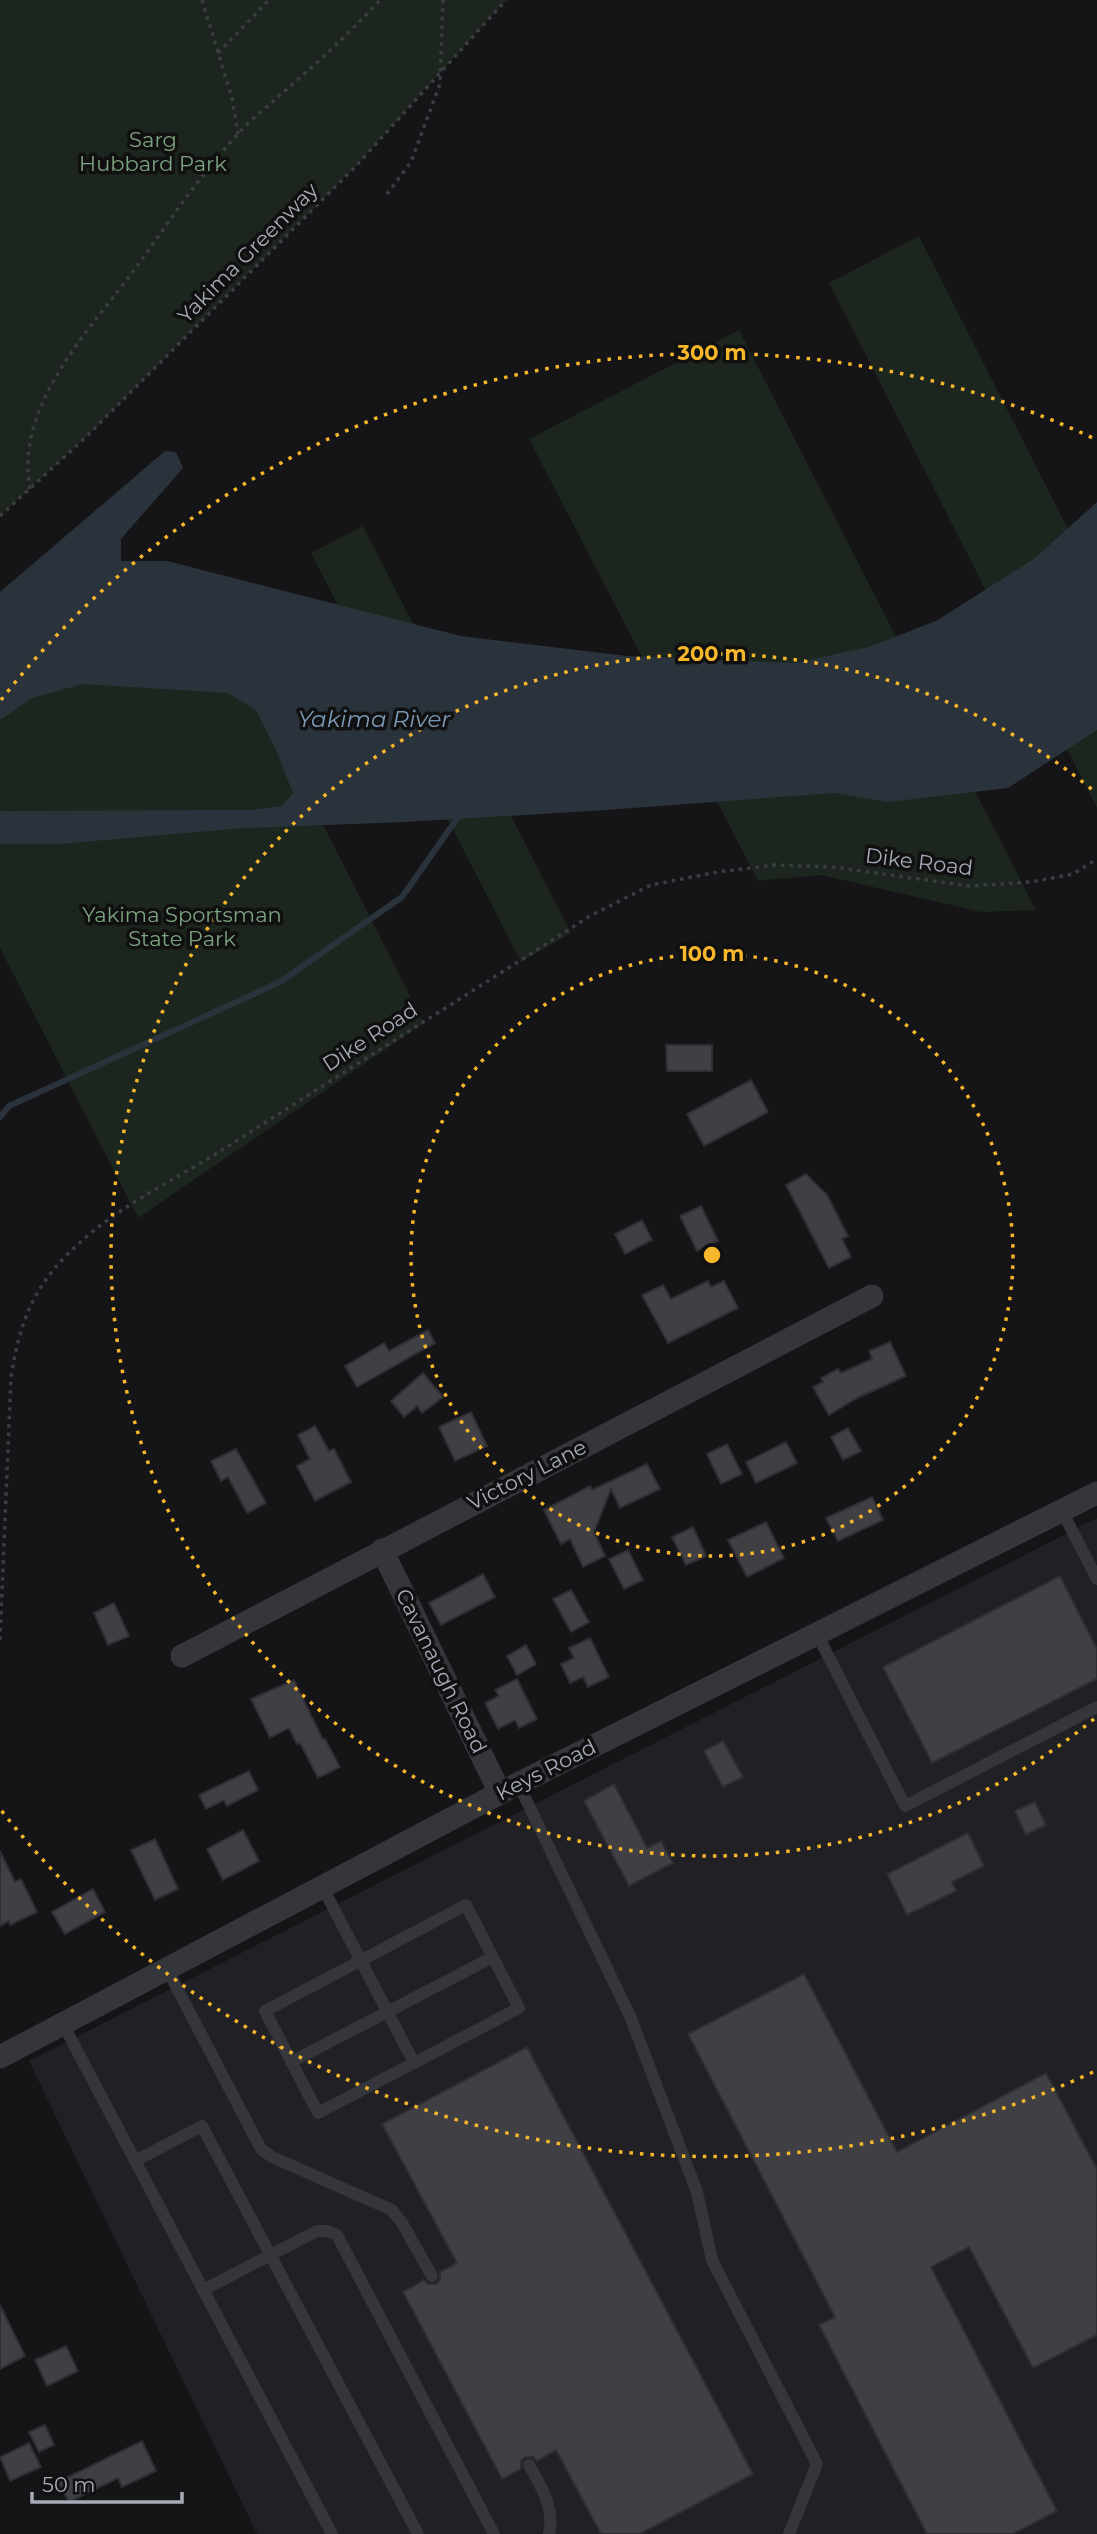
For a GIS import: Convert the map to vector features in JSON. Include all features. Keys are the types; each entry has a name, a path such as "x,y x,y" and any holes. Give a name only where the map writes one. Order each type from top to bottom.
{"street":[{"name":"Victory Lane","path":"182,1656 872,1296"},
{"name":"Keys Road","path":"0,2057 509,1788 1097,1493"},
{"name":"Cavanaugh Road","path":"382,1550 509,1788"}],"lane":[{"path":"1062,1511 1097,1579"},
{"path":"817,1634 905,1806 1097,1707"},
{"path":"509,1788 630,2016 697,2192 712,2260 817,2464 789,2534"},
{"path":"322,1886 414,2063"},
{"path":"466,1905 493,1957 519,2008 318,2113 265,2011 466,1905"},
{"path":"291,2062 493,1957"},
{"path":"167,1969 261,2149 272,2157 392,2210 432,2276"},
{"path":"63,2024 332,2534"},
{"path":"135,2161 202,2126 418,2534"},
{"path":"203,2290 317,2231 337,2235 494,2534"},
{"path":"529,2465 548,2500 552,2523 549,2534"}],"path":[{"path":"202,0 232,98 238,134"},
{"path":"218,53 269,0"},
{"path":"30,490 27,472 35,422 60,368 78,341 113,300 200,179 238,134 357,26 380,0"},
{"path":"387,194 411,162 440,84 443,0"},
{"name":"Yakima Greenway","path":"0,516 84,439 356,166 506,0"},
{"name":"Dike Road","path":"0,1640 11,1377 17,1340 29,1305 66,1256 104,1222 209,1159 590,916 651,886 718,872 775,865 833,867 969,886 1031,882 1073,874 1097,859"}],"shaded area":[{"path":"1097,1518 1097,2534 257,2534 29,2061"}],"green space":[{"name":"Sarg Hubbard Park","path":"0,0 506,0 356,166 84,439 0,516"},
{"path":"919,236 1097,586 1097,808 829,283"},
{"path":"739,330 1036,910 981,912 821,875 758,881 529,439"},
{"path":"363,526 571,933 521,962 311,553"},
{"name":"Yakima Sportsman State Park","path":"211,604 424,1023 138,1218 0,948 0,714"}],"water":[{"name":"Yakima River","path":"165,451 176,452 183,468 121,539 121,561 167,561 461,636 627,656 794,663 869,647 938,620 1035,558 1097,502 1097,730 1008,788 888,802 834,793 592,811 244,828 59,844 0,844 0,811 251,810 282,806 293,793 256,710 228,693 83,684 32,698 0,720 0,592"}],"building":[{"path":"666,1045 712,1045 712,1071 667,1071"},
{"path":"751,1080 768,1112 704,1146 687,1114"},
{"path":"806,1174 827,1195 848,1236 842,1239 851,1257 829,1268 786,1185"},
{"path":"701,1206 718,1241 697,1251 680,1216"},
{"path":"642,1220 652,1240 625,1254 615,1234"},
{"path":"708,1281 711,1287 724,1281 738,1308 668,1343 642,1295 663,1285 671,1299"},
{"path":"428,1330 435,1343 357,1387 345,1366 384,1343 389,1351"},
{"path":"890,1342 906,1376 855,1399 829,1415 813,1387 823,1382 821,1378 838,1369 841,1373 872,1359 869,1351"},
{"path":"423,1373 443,1397 422,1413 417,1406 404,1417 391,1401"},
{"path":"471,1412 487,1446 455,1461 439,1427"},
{"path":"315,1426 329,1451 334,1449 351,1482 315,1501 297,1466 310,1459 298,1435"},
{"path":"848,1428 861,1451 843,1460 831,1437"},
{"path":"786,1442 797,1463 756,1483 746,1462"},
{"path":"727,1444 742,1474 721,1484 707,1454"},
{"path":"236,1449 266,1503 247,1513 228,1477 221,1481 211,1461"},
{"path":"647,1464 660,1489 620,1508 611,1489 594,1532 605,1556 583,1567 570,1539 561,1544 544,1510 590,1486 592,1490"},
{"path":"872,1497 883,1520 838,1541 826,1518"},
{"path":"766,1522 784,1558 747,1577 728,1540"},
{"path":"693,1527 706,1556 686,1565 672,1537"},
{"path":"628,1550 643,1580 624,1589 609,1559"},
{"path":"483,1574 495,1597 441,1625 429,1603"},
{"path":"1060,1576 1097,1649 1097,1679 932,1763 883,1667"},
{"path":"571,1590 589,1622 571,1632 553,1599"},
{"path":"114,1603 129,1636 108,1645 94,1613"},
{"path":"590,1638 609,1677 588,1687 583,1677 570,1683 561,1664 574,1658 569,1648"},
{"path":"526,1645 536,1664 517,1675 507,1656"},
{"path":"517,1679 537,1719 519,1728 515,1720 498,1729 485,1703 499,1696 495,1690"},
{"path":"294,1680 323,1740 325,1739 340,1767 318,1778 289,1728 270,1738 251,1699"},
{"path":"723,1741 743,1777 723,1787 704,1751"},
{"path":"249,1771 258,1790 227,1806 224,1800 206,1809 199,1795"},
{"path":"614,1784 647,1848 661,1841 673,1863 629,1886 584,1801"},
{"path":"1035,1802 1046,1825 1026,1835 1015,1811"},
{"path":"243,1830 259,1861 223,1880 207,1849"},
{"path":"968,1833 984,1866 952,1882 956,1891 907,1915 887,1874"},
{"path":"155,1839 178,1889 155,1900 131,1850"},
{"path":"0,1851 15,1882 21,1879 37,1912 10,1925 9,1921 0,1926"},
{"path":"93,1889 105,1912 65,1934 52,1912"},
{"path":"804,1974 897,2152 1046,2073 1097,2169 1097,2335 1033,2368 969,2247 931,2267 1057,2511 1013,2534 927,2534 819,2325 835,2317 688,2034"},
{"path":"527,2047 753,2474 640,2534 601,2534 556,2450 537,2461 533,2457 525,2457 521,2461 521,2469 502,2479 403,2292 424,2280 428,2284 436,2284 440,2280 440,2272 457,2263 382,2124"},
{"path":"0,2305 25,2356 0,2369"},
{"path":"66,2346 78,2371 47,2386 35,2360"},
{"path":"45,2425 54,2445 39,2452 29,2432"},
{"path":"142,2441 156,2471 122,2487 118,2478 69,2502 58,2482"},
{"path":"29,2443 41,2467 10,2481 0,2457"}],"waterway":[{"path":"0,1117 9,1106 280,982 402,897 461,813"}]}
